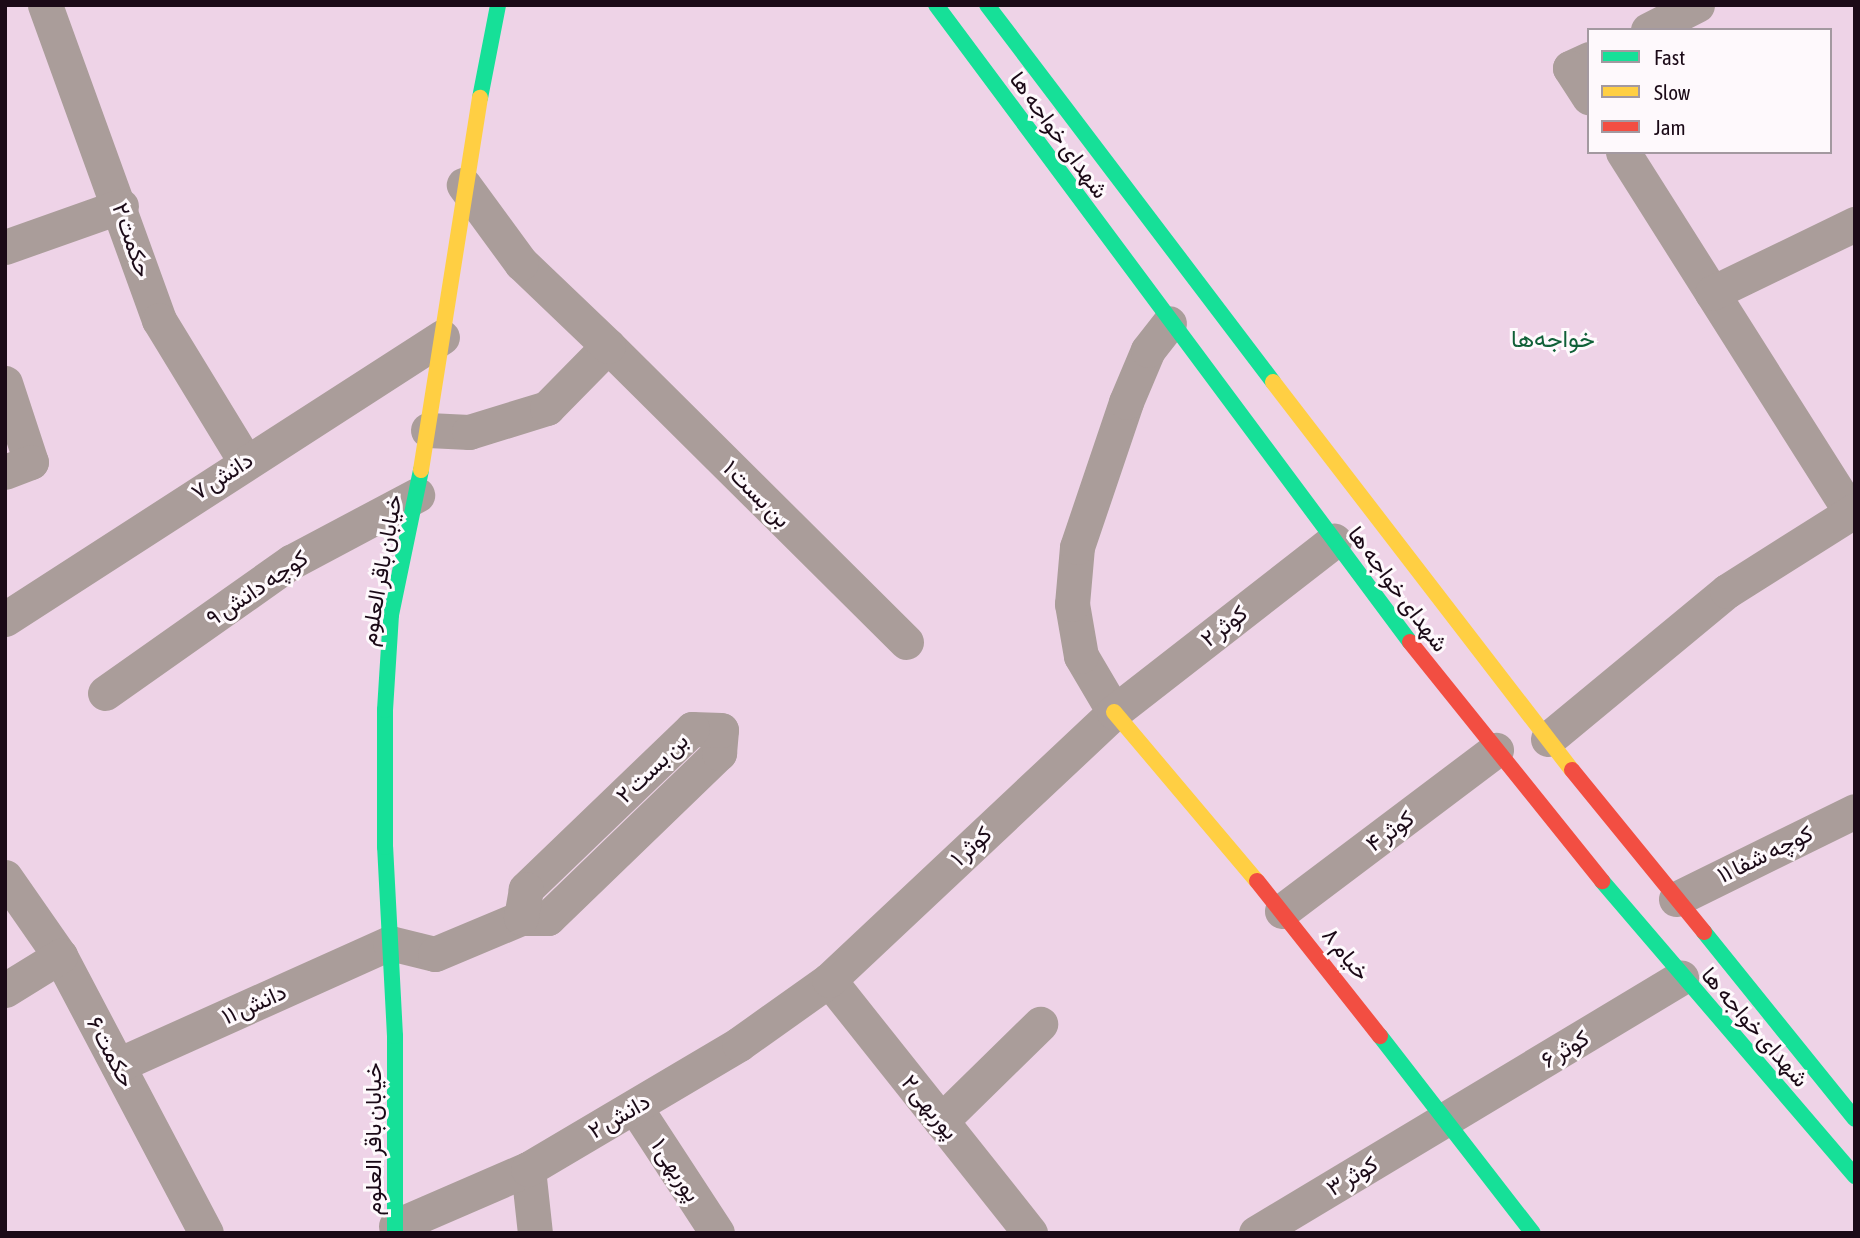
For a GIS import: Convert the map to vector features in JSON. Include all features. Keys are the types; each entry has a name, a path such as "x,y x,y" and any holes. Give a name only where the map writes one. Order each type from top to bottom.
{"street":[{"name":"حکمت ۲","path":"45,5 121,206 159,320 245,461"},
{"name":"خیابان باقر العلوم","path":"395,1229 385,710 391,615 417,495 464,185 498,5"},
{"name":"شهدای خواجه ها","path":"936,5 1169,323 1496,750 1681,978 1855,1175"},
{"name":"شهدای خواجه ها","path":"987,5 1548,739 1855,1119"},
{"path":"1652,28 1698,5"},
{"path":"1587,60 1570,68 1587,94"},
{"path":"1548,739 1727,591 1853,511 1624,154"},
{"name":"بن بست ۱","path":"464,185 520,263 608,345 906,642"},
{"path":"5,247 121,206"},
{"path":"1712,293 1855,223"},
{"path":"1114,712 1081,656 1072,604 1077,547 1126,402 1148,351 1169,323"},
{"name":"دانش ۷","path":"5,619 245,461 442,337"},
{"path":"428,430 469,432 547,408 608,345"},
{"path":"5,383 18,467"},
{"name":"کوچه دانش ۹","path":"105,693 291,562 417,495"},
{"name":"کوثر ۲","path":"1114,712 1334,541"},
{"name":"خیام ۸","path":"1114,712 1282,911 1448,1118 1534,1233"},
{"name":"کوثر ۱","path":"829,980 1114,712"},
{"name":"بن بست ۲","path":"390,943 435,954 521,918 548,918 719,753 721,730 692,729 526,889 521,918"},
{"name":"کوثر ۴","path":"1282,911 1496,750"},
{"name":"کوچه شفا ۱۱","path":"1676,899 1855,811"},
{"name":"حکمت ۶","path":"5,877 60,956 206,1233"},
{"name":"دانش ۱۱","path":"118,1065 390,943"},
{"path":"5,990 60,956"},
{"name":"کوثر ۶","path":"1448,1118 1681,978"},
{"name":"دانش ۲","path":"395,1229 528,1169 739,1044 829,980"},
{"name":"پوربهی ۲","path":"829,980 1030,1233"},
{"path":"941,1121 1040,1024"},
{"name":"پوربهی ۱","path":"635,1107 717,1233"},
{"name":"کوثر ۳","path":"1256,1233 1448,1118"},
{"path":"528,1169 535,1233"}],"traffic: fast":[{"path":"480,98 498,5"},
{"path":"936,5 1410,642"},
{"path":"987,5 1273,382"},
{"path":"395,1233 395,1036 385,847 385,710 391,615 421,470"},
{"path":"1602,881 1855,1176"},
{"path":"1704,932 1855,1119"},
{"path":"1380,1036 1533,1233"}],"traffic: slow":[{"path":"421,470 480,98"},
{"path":"1273,382 1572,770"},
{"path":"1114,712 1257,881"}],"traffic: jam":[{"path":"1410,642 1602,881"},
{"path":"1572,770 1704,932"},
{"path":"1257,881 1380,1036"}],"district":[{"name":"خواجه‌ها","path":"1553,339"}]}
